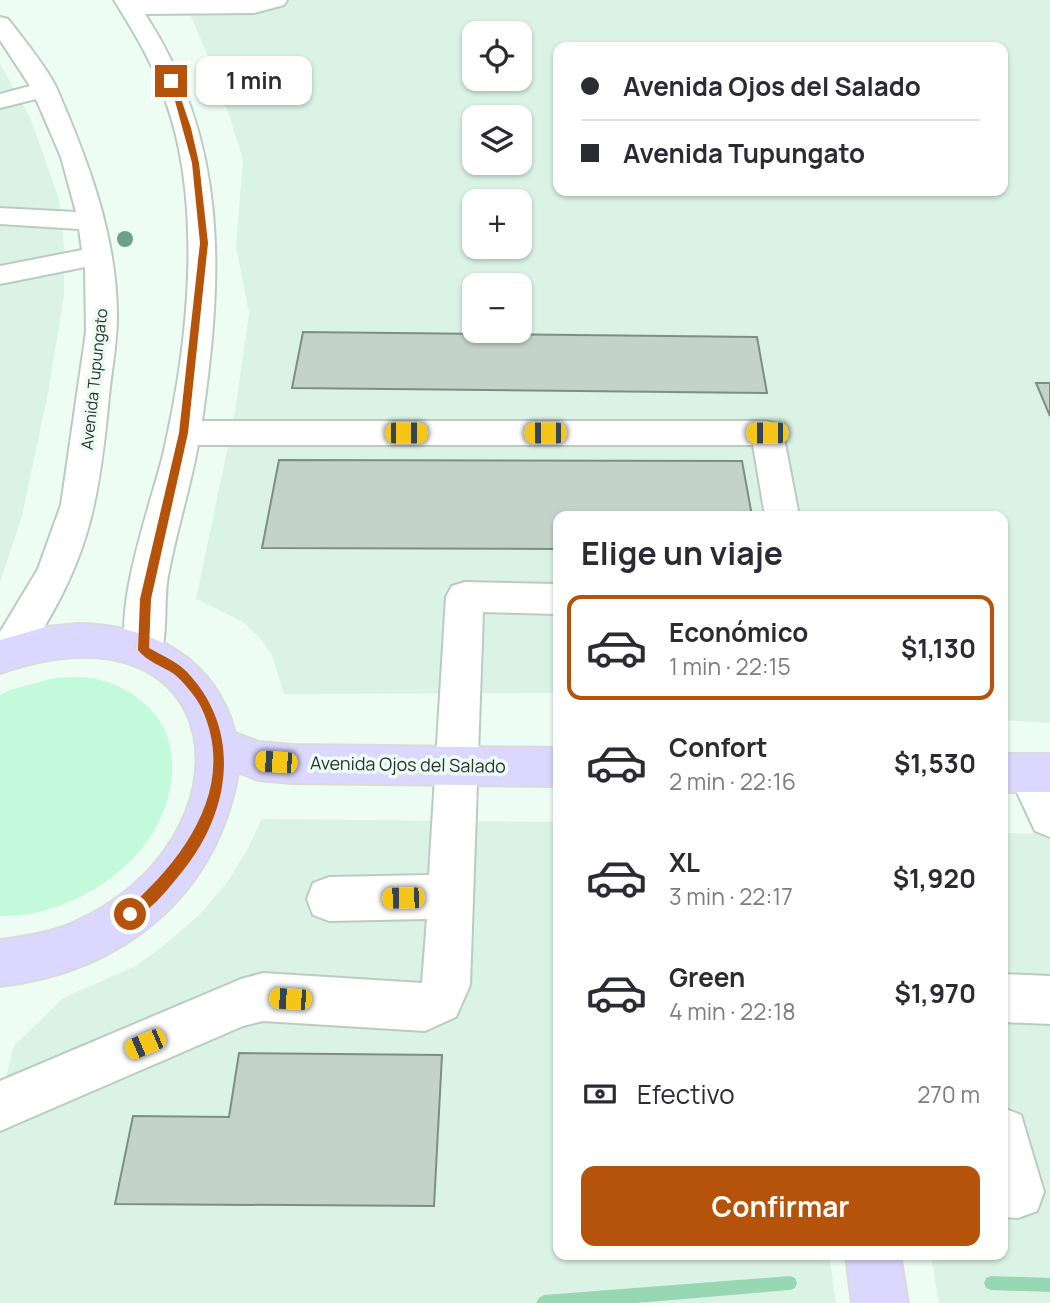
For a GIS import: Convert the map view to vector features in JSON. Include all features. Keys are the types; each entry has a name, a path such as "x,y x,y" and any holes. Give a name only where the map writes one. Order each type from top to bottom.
{"main road":[{"path":"0,963 26,961 63,951 98,935 130,914 159,889 183,862 209,813 218,774 218,746 206,704 194,687 163,660 144,650 112,642 78,640 43,643 3,656"},
{"name":"Avenida Ojos del Salado","path":"218,746 258,761 270,762 553,767"},
{"path":"874,1260 880,1303"}],"street":[{"path":"128,4 205,8 254,6 276,0"},
{"path":"128,4 165,66 187,128 201,201 204,243 183,433 146,599 144,650"},
{"path":"151,39 205,8"},
{"name":"Avenida Tupungato","path":"3,31 44,89 71,149 92,221 102,311 84,476 70,537 38,609 3,656"},
{"path":"0,101 44,89"},
{"path":"0,216 92,221"},
{"path":"0,275 97,256"},
{"path":"183,433 767,433 781,511"},
{"path":"0,1106 241,1003 263,997 425,1007 439,1000 446,985 452,897 465,597 553,599"},
{"path":"1027,773 1050,817"},
{"path":"329,900 452,897"},
{"path":"1008,998 1050,1000"},
{"path":"1008,1153 1018,1192 1008,1191"}],"shaded area":[{"path":"184,0 1050,0 1050,723 1008,720 1008,511 553,511 553,693 284,694 272,655 259,637 243,622 196,599 235,412 249,313 236,247 243,159 216,75"},
{"path":"0,64 30,117 59,199 64,248 64,296 48,393 22,516 0,582"},
{"path":"262,819 553,822 553,1260 830,1260 836,1303 0,1303 0,1100 14,1046 63,998 136,966 168,942 199,915 226,884"},
{"path":"1008,833 1050,834 1050,1303 939,1303 932,1260 1008,1260"}],"green space":[{"path":"54,678 86,678 110,683 136,697 154,713 164,728 171,754 172,773 167,803 154,830 136,855 113,876 87,893 59,906 29,914 0,916 0,695"}],"building":[{"path":"303,332 462,334 462,343 532,343 532,335 757,337 767,393 292,388"},
{"path":"1036,383 1050,383 1050,416"},
{"path":"279,460 742,461 751,511 553,511 553,549 262,548"},
{"path":"239,1053 442,1055 434,1206 115,1204 133,1116 229,1117"}],"waterway":[{"path":"544,1303 790,1283"},
{"path":"991,1283 1050,1285"}],"route":[{"path":"130,914 159,889 183,862 213,803 218,774 218,746 214,724 206,704 180,672 144,650 146,599 183,433 204,243 196,163 171,81"}]}
